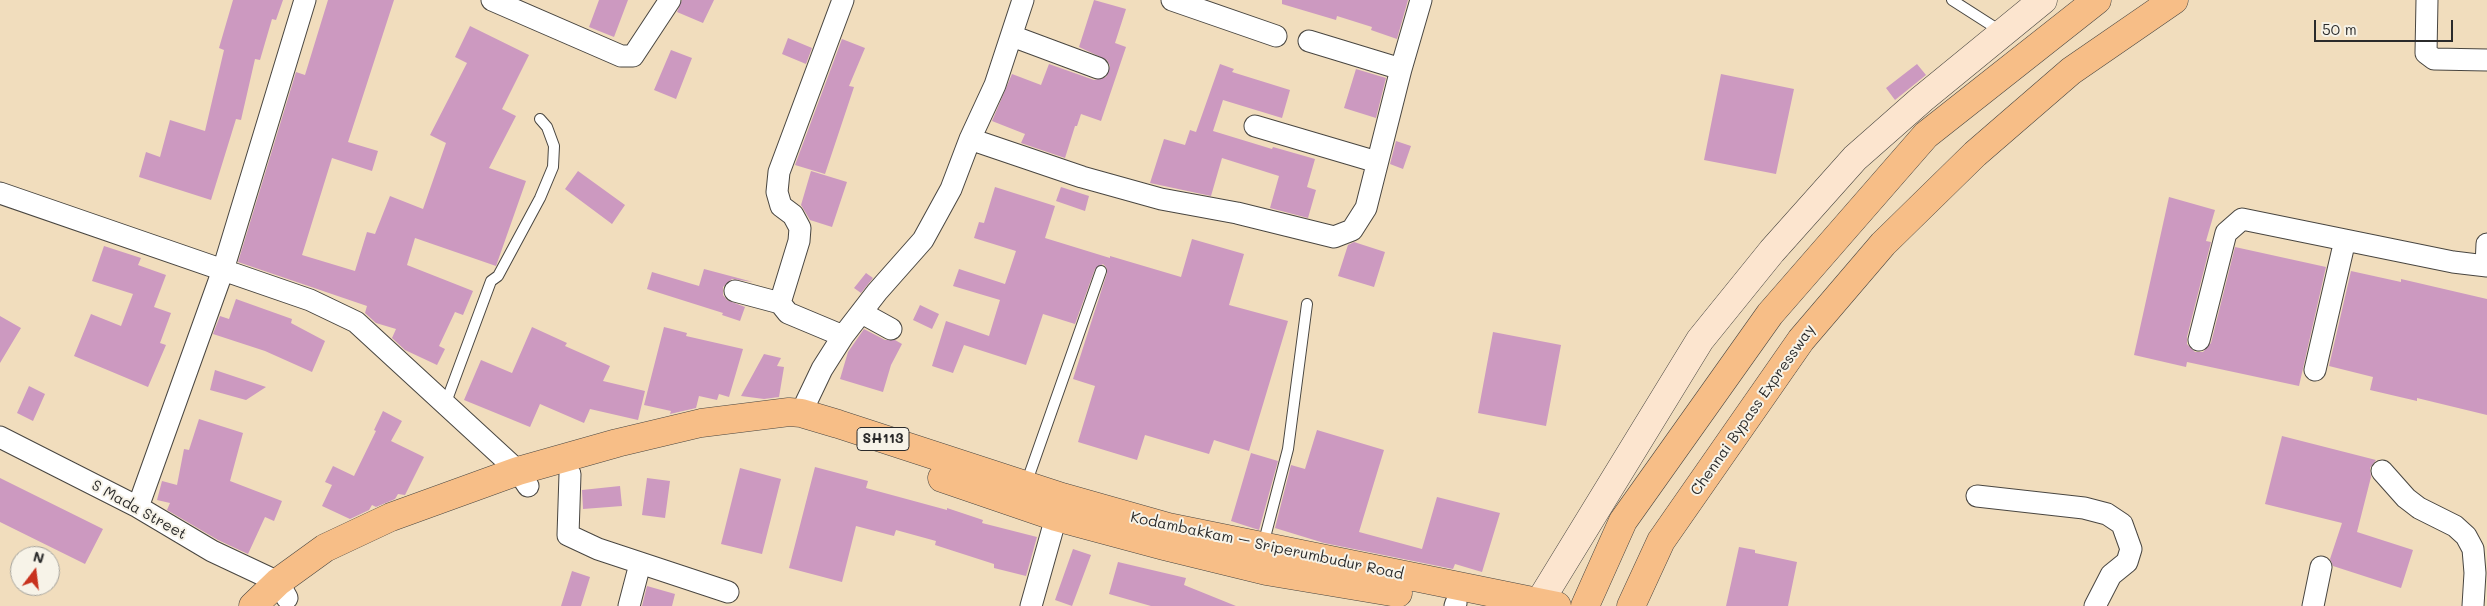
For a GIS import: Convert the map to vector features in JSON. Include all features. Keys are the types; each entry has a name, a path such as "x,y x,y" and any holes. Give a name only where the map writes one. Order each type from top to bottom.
{"main road":[{"path":"1585,606 1624,521 1770,314 1926,135 2097,0"},
{"name":"Chennai Bypass Expressway","path":"1631,606 1662,540 1801,340 1883,244 1975,154 2071,71 2174,0"},
{"name":"Kodambakkam – Sriperumbudur Road","path":"253,606 281,595 324,548 391,517 523,478 617,443 701,423 789,412 801,413 1026,485 1059,507 1168,527 1544,605"},
{"name":"Kodambakkam – Sriperumbudur Road","path":"523,478 570,474 704,439 789,429 1059,507 1266,571 1460,605"}],"street":[{"path":"138,507 223,270 305,0"},
{"path":"492,0 621,56 633,56 670,0"},
{"path":"780,303 799,241 800,228 793,214 781,206 777,192 779,172 844,0"},
{"path":"801,413 822,369 843,336 877,292 923,240 952,189 970,139 995,85 1023,0"},
{"path":"1175,0 1276,36"},
{"path":"970,139 1082,177 1161,199 1237,213 1334,237 1352,230 1366,208 1401,69 1421,0"},
{"path":"1544,605 1570,556 1700,340 1772,250 1855,158 2043,0"},
{"path":"2427,0 2426,53 2434,59 2487,60"},
{"path":"1012,36 1098,68"},
{"path":"1309,41 1401,69"},
{"path":"1255,126 1378,162"},
{"path":"0,193 310,300 356,322 523,478"},
{"path":"2199,340 2226,233 2242,219 2453,262 2486,266 2487,244"},
{"path":"2315,370 2346,240"},
{"path":"735,291 780,303 788,312 843,336"},
{"path":"862,313 891,329"},
{"name":"S Mada Street","path":"0,437 138,507 281,595"},
{"path":"2382,471 2406,498 2419,508 2455,526 2466,536 2473,549 2475,574 2473,606"},
{"path":"570,474 568,535 640,564 728,592"},
{"path":"1977,496 2084,508 2107,514 2122,524 2131,549 2127,562 2111,574 2095,606"},
{"path":"1031,606 1059,507"},
{"path":"629,606 640,564"},
{"path":"2313,606 2321,567"}],"lane":[{"path":"1952,0 2003,33"},
{"path":"445,405 491,281 498,276 540,198 553,167 554,146 540,118"},
{"path":"1026,485 1101,271"},
{"path":"1262,548 1288,449 1307,304"}],"building":[{"path":"233,0 283,0 276,20 272,19 260,60 255,59 241,120 236,119 211,200 139,177 146,152 160,157 170,120 205,131 224,50 219,48"},
{"path":"328,0 394,0 348,142 378,151 372,171 332,158 302,255 355,271 367,232 375,234 390,196 423,209 446,143 430,135 467,63 455,57 470,26 529,55 502,109 516,116 489,168 526,181 496,266 415,238 407,265 473,291 463,315 455,312 439,346 445,349 437,365 405,350 392,338 396,329 376,323 365,313 367,306 238,262 296,72 305,75"},
{"path":"599,0 628,0 614,37 589,27"},
{"path":"682,0 714,0 703,23 677,12"},
{"path":"1094,0 1126,9 1115,43 1126,47 1101,121 1081,114 1077,126 1075,126 1065,158 1021,143 1025,134 992,121 1012,74 1041,85 1049,64 1094,80 1106,77 1110,66 1107,60 1079,47"},
{"path":"1282,0 1408,0 1397,39 1371,30 1372,27 1337,16 1336,20 1282,4"},
{"path":"788,38 812,48 806,64 782,54"},
{"path":"842,39 865,48 849,86 854,87 825,174 795,165"},
{"path":"671,50 692,58 676,99 654,90"},
{"path":"1220,64 1234,69 1232,72 1290,90 1282,118 1223,100 1213,131 1272,149 1273,147 1315,159 1307,187 1316,190 1308,218 1270,208 1279,176 1222,158 1211,196 1150,183 1164,139 1185,145 1190,130 1196,132"},
{"path":"1917,64 1926,75 1895,100 1886,88"},
{"path":"1356,69 1386,78 1376,118 1344,108"},
{"path":"1721,74 1794,89 1776,174 1704,160"},
{"path":"1396,141 1411,146 1403,169 1390,164"},
{"path":"578,171 625,205 612,224 565,189"},
{"path":"811,171 847,182 832,227 810,220 801,205"},
{"path":"995,187 1055,206 1045,238 1110,258 1110,256 1181,277 1192,239 1244,254 1229,305 1288,321 1249,451 1214,440 1209,454 1145,435 1137,460 1078,442 1095,386 1073,379 1107,273 1106,267 1103,264 1095,269 1075,324 1043,314 1026,365 964,345 953,373 932,366 946,321 989,336 1000,300 953,286 959,269 1005,284 1016,251 974,238 979,222 984,223"},
{"path":"1061,187 1089,196 1085,211 1056,201"},
{"path":"2169,197 2215,210 2206,241 2211,242 2187,337 2187,344 2195,352 2203,352 2211,343 2235,247 2326,267 2299,386 2187,362 2186,367 2134,355"},
{"path":"1354,242 1385,252 1374,287 1338,276 1348,245"},
{"path":"104,246 141,258 138,265 166,275 154,307 171,313 160,343 166,345 148,387 74,356 91,314 121,326 133,294 92,281"},
{"path":"704,269 753,282 732,279 723,287 723,295 727,300 745,307 740,321 722,315 723,313 647,289 652,272 699,286"},
{"path":"2351,271 2401,282 2401,279 2487,299 2487,415 2417,398 2417,401 2370,390 2373,377 2329,366"},
{"path":"866,273 873,278 861,293 854,288"},
{"path":"236,299 292,319 291,323 325,341 312,372 265,351 213,334 220,316 229,319"},
{"path":"920,305 939,314 932,329 913,320"},
{"path":"0,316 21,328 0,363"},
{"path":"532,327 567,343 565,346 610,366 603,381 645,391 638,420 590,409 584,423 540,404 530,427 464,400 481,360 512,373"},
{"path":"664,327 687,333 686,336 743,349 729,397 719,394 717,400 699,396 696,408 670,414 671,411 644,405"},
{"path":"864,329 885,340 895,340 902,344 891,365 883,392 840,379 848,352"},
{"path":"1493,332 1561,345 1546,426 1478,413"},
{"path":"764,354 781,358 777,366 784,367 779,397 764,399 741,396"},
{"path":"215,370 266,387 246,400 210,390"},
{"path":"29,386 45,394 33,421 17,413"},
{"path":"383,411 402,421 391,441 424,457 405,495 398,494 395,499 376,507 372,505 369,510 350,519 322,506 332,485 325,482 333,466 354,476 376,431 374,430"},
{"path":"199,419 243,433 230,481 282,501 274,521 265,517 248,554 218,540 167,510 170,503 157,500 162,481 177,485 184,449 189,450"},
{"path":"1317,430 1384,450 1359,532 1422,549 1437,497 1500,513 1482,572 1455,564 1453,569 1324,543 1275,528 1291,465 1305,469"},
{"path":"2282,436 2376,460 2370,468 2371,477 2357,532 2413,550 2401,588 2333,566 2330,559 2342,523 2265,504"},
{"path":"1251,453 1278,461 1259,530 1231,521"},
{"path":"815,467 868,481 866,488 947,510 947,508 983,520 982,523 1037,537 1026,576 994,568 994,564 935,545 936,541 896,530 894,536 856,526 842,582 789,568"},
{"path":"740,468 781,479 762,554 721,544"},
{"path":"0,478 103,529 85,564 60,552 60,546 49,546 0,522"},
{"path":"647,478 670,481 665,518 642,515"},
{"path":"620,486 622,506 583,509 582,490"},
{"path":"1739,547 1755,550 1755,553 1797,562 1788,606 1726,606"},
{"path":"1073,549 1091,555 1072,606 1055,600"},
{"path":"1118,562 1186,578 1184,585 1236,606 1151,606 1109,594"},
{"path":"572,571 590,577 581,606 561,606"},
{"path":"647,586 675,594 672,606 642,606"}]}
